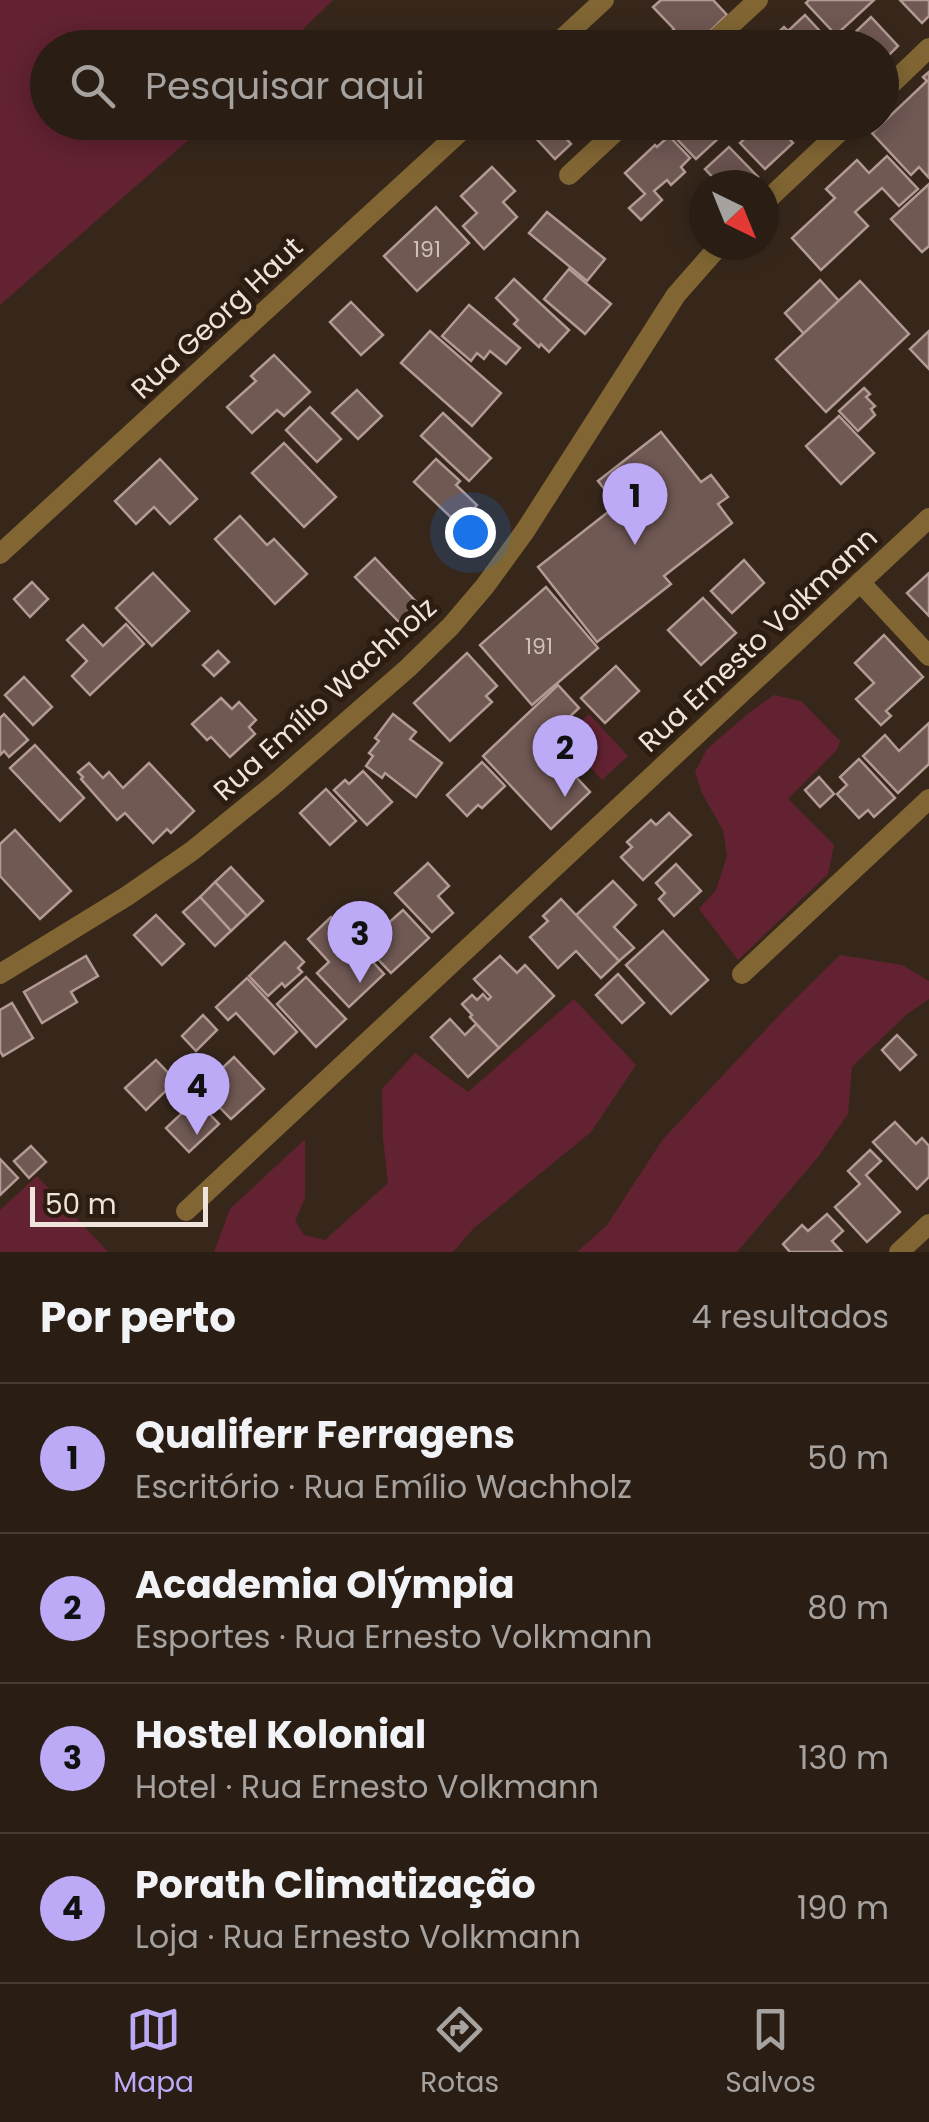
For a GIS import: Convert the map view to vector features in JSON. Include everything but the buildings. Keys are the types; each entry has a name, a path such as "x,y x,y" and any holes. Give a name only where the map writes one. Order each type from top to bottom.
{"street":[{"path":"572,30 604,0"},
{"path":"726,30 758,0"},
{"path":"899,77 929,48"},
{"name":"Rua Georg Haut","path":"0,554 450,140"},
{"path":"569,175 607,140"},
{"path":"779,190 831,140"},
{"name":"Rua Emílio Wachholz","path":"0,974 192,851 276,783 451,626 525,532 676,295 707,260"},
{"name":"Rua Ernesto Volkmann","path":"186,1210 929,518"},
{"path":"860,582 929,656"},
{"path":"742,974 929,799"},
{"path":"900,1252 929,1224"}],"shaded area":[{"path":"0,0 333,0 302,30 30,30 30,140 189,140 0,305"},
{"path":"774,695 801,701 840,741 837,750 788,799 834,845 828,874 738,960 699,909 716,890 727,856 723,830 695,772 707,749"},
{"path":"589,714 628,756 602,780 563,738"},
{"path":"840,955 902,965 929,981 929,999 906,1015 852,1067 848,1114 818,1157 737,1252 577,1252 607,1225 663,1139"},
{"path":"574,999 636,1065 591,1132 474,1228 453,1252 214,1252 230,1209 305,1139 305,1198 295,1221 304,1235 325,1240 388,1183 382,1089 415,1053 468,1092"},
{"path":"37,1176 108,1252 0,1252 0,1210"}],"place":[{"name":"Qualiferr Ferragens","path":"635,545"},
{"name":"Academia Olýmpia","path":"565,797"},
{"name":"Hostel Kolonial","path":"360,983"},
{"name":"Porath Climatização","path":"197,1135"}]}
